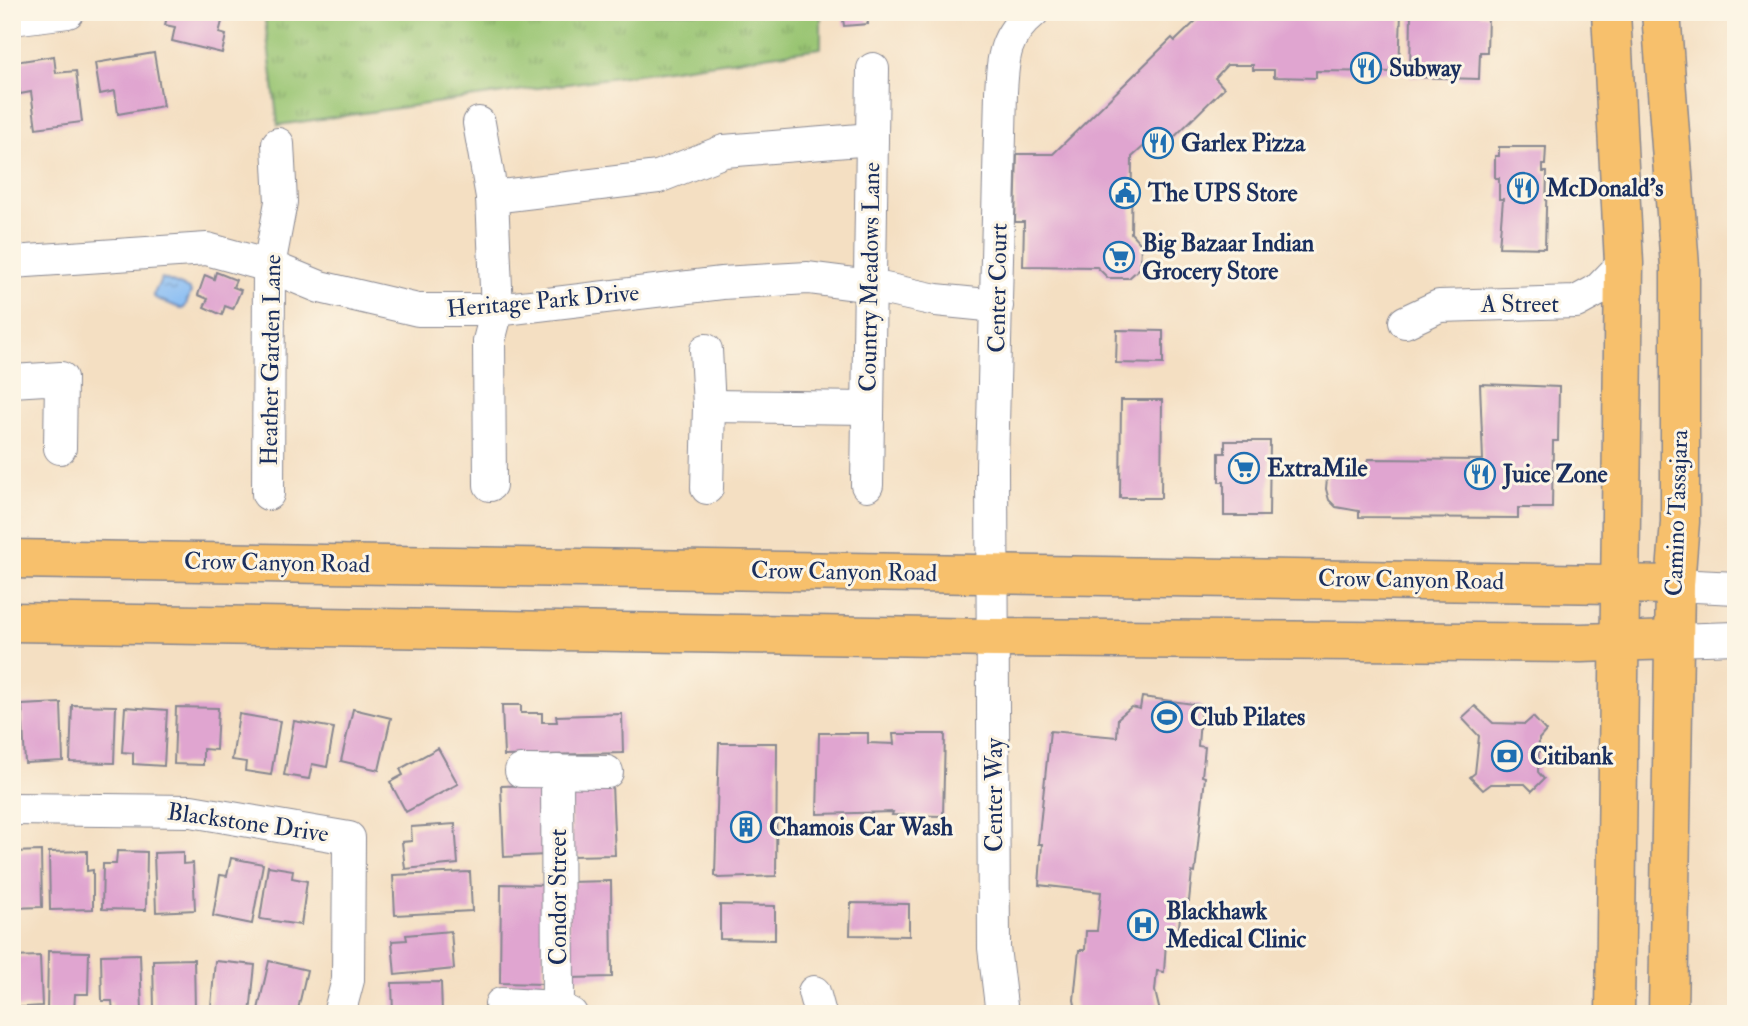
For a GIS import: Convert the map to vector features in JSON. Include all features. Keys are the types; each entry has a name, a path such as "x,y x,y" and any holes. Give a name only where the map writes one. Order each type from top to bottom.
{"main road":[{"path":"1611,12 1624,263 1615,1014"},
{"name":"Camino Tassajara","path":"1661,12 1680,267 1680,522 1675,585 1668,1014"},
{"name":"Crow Canyon Road","path":"12,559 1675,585"},
{"path":"12,622 994,638 1618,642 1674,640"}],"street":[{"path":"12,19 68,12"},
{"name":"Center Court","path":"994,575 992,467 1004,50 1021,16"},
{"name":"Country Meadows Lane","path":"867,485 872,286 873,69"},
{"path":"479,123 492,197 497,310 489,341 490,485"},
{"path":"492,197 657,177 724,151 872,139"},
{"name":"Heather Garden Lane","path":"268,494 269,266 281,202 278,144"},
{"name":"Heritage Park Drive","path":"12,262 207,249 269,266 320,287 418,310 497,310 722,283 808,278 872,286 936,300 997,306"},
{"name":"A Street","path":"1405,322 1438,306 1576,302 1598,290 1624,263"},
{"path":"706,350 709,406 707,488"},
{"path":"12,381 61,378 60,448"},
{"path":"709,406 868,408"},
{"name":"Center Way","path":"994,575 994,948 1002,1014"},
{"path":"1675,585 1736,588"},
{"path":"1674,640 1736,638"},
{"path":"521,771 607,772"},
{"name":"Condor Street","path":"558,771 565,1010"},
{"name":"Blackstone Drive","path":"12,808 191,811 349,838 348,980 340,1014"},
{"path":"501,1004 565,1010"}],"green space":[{"path":"264,12 821,12 821,48 278,125"}],"water":[{"path":"162,278 189,289 191,292 185,307 182,309 155,298 153,295"}],"building":[{"path":"168,12 224,14 219,33 226,35 222,53 172,41 175,27 165,25"},
{"path":"842,12 867,12 868,24 844,26"},
{"path":"1254,12 1401,12 1399,72 1316,71 1316,78 1274,77 1274,70 1253,70 1253,65 1227,65 1215,78 1224,88 1155,156 1144,146 1132,157 1131,233 1141,244 1140,268 1129,278 1108,278 1097,267 1023,266 1024,222 1015,222 1017,154 1053,154 1172,38 1175,41 1201,16 1254,16"},
{"path":"1411,12 1480,12 1480,15 1488,15 1487,52 1480,52 1479,79 1410,77"},
{"path":"154,53 163,106 118,114 115,91 100,94 95,63"},
{"path":"54,56 56,73 76,71 82,122 36,128 31,92 20,94 15,62"},
{"name":"McDonald's","path":"1499,147 1546,147 1543,165 1543,172 1547,172 1545,248 1499,247 1503,199 1499,199 1499,178 1495,178 1495,156 1499,156"},
{"path":"216,272 236,280 233,287 241,290 233,309 225,306 222,315 204,307 208,299 198,295 205,275 214,279"},
{"path":"1117,330 1163,331 1163,364 1116,363"},
{"path":"1480,384 1559,387 1558,441 1553,441 1552,508 1518,508 1518,518 1359,517 1359,511 1336,507 1329,500 1327,478 1344,465 1367,465 1368,459 1483,460"},
{"path":"1121,400 1162,400 1161,498 1120,498"},
{"name":"ExtraMile","path":"1225,441 1270,441 1269,516 1224,516 1224,482 1219,482 1219,453 1225,453"},
{"path":"1142,697 1201,705 1198,746 1205,747 1202,776 1205,777 1195,873 1192,872 1189,901 1182,901 1178,934 1166,942 1164,972 1157,971 1155,991 1160,1012 1167,1010 1168,1014 1077,1014 1074,1000 1079,950 1085,950 1086,931 1097,931 1101,892 1039,885 1042,844 1038,844 1050,731 1117,737 1118,718 1131,707 1140,709"},
{"path":"61,703 63,761 25,763 22,705"},
{"path":"72,705 116,706 114,763 70,762"},
{"path":"502,705 521,705 521,713 542,713 542,722 557,722 556,716 622,714 623,753 504,756"},
{"name":"Citibank","path":"1475,706 1493,723 1525,724 1533,717 1546,731 1539,739 1538,772 1544,779 1532,791 1525,784 1491,784 1483,790 1470,777 1475,773 1479,736 1462,718"},
{"path":"125,707 167,710 164,766 133,764 133,753 122,752"},
{"path":"176,707 218,708 216,750 203,749 203,765 174,764"},
{"path":"353,709 391,718 379,770 341,761"},
{"path":"239,714 280,721 271,775 245,771 246,762 232,760"},
{"path":"294,721 334,728 327,767 312,764 309,779 284,775"},
{"path":"819,733 868,733 868,743 894,744 893,734 945,734 943,816 892,815 893,812 817,814"},
{"name":"Chamois Car Wash","path":"719,743 777,743 776,876 718,878 715,875"},
{"path":"438,748 458,784 406,812 390,782 403,775 400,769"},
{"path":"612,784 615,855 572,856 570,785"},
{"path":"544,785 546,855 504,857 501,786"},
{"path":"455,824 458,864 405,869 402,842 412,841 411,827"},
{"path":"41,851 42,907 12,908 12,852"},
{"path":"87,851 87,871 93,870 93,909 50,910 49,852"},
{"path":"117,851 147,852 146,910 102,909 103,864 116,864"},
{"path":"183,852 183,864 193,863 195,910 156,912 154,853"},
{"path":"231,858 263,864 252,924 213,916 220,875 227,876"},
{"path":"268,866 293,870 292,878 307,881 301,925 260,919"},
{"path":"470,872 472,911 395,915 393,875"},
{"path":"611,881 612,977 569,978 568,882"},
{"path":"501,884 545,885 543,984 500,983"},
{"path":"851,903 909,904 909,936 850,935"},
{"path":"720,905 775,906 775,940 720,939"},
{"path":"451,931 454,969 395,975 392,941 407,940 406,935"},
{"path":"48,951 89,952 88,994 75,994 74,1013 47,1012"},
{"path":"140,954 142,1011 113,1012 112,1001 102,1001 101,955"},
{"path":"40,956 42,1006 12,1008 12,957"},
{"path":"194,959 195,1009 154,1009 153,960"},
{"path":"215,961 255,965 250,1014 216,1014 217,1007 211,1007"},
{"path":"269,961 307,970 297,1014 257,1014"},
{"path":"441,982 442,1014 393,1014 392,983"}],"place":[{"name":"Subway","path":"1366,68"},
{"name":"Garlex Pizza","path":"1158,143"},
{"name":"McDonald's","path":"1523,188"},
{"name":"The UPS Store","path":"1125,193"},
{"name":"Big Bazaar Indian Grocery Store","path":"1119,257"},
{"name":"ExtraMile","path":"1244,468"},
{"name":"Juice Zone","path":"1480,474"},
{"name":"Club Pilates","path":"1167,717"},
{"name":"Citibank","path":"1507,756"},
{"name":"Chamois Car Wash","path":"746,827"},
{"name":"Blackhawk Medical Clinic","path":"1143,925"}]}
